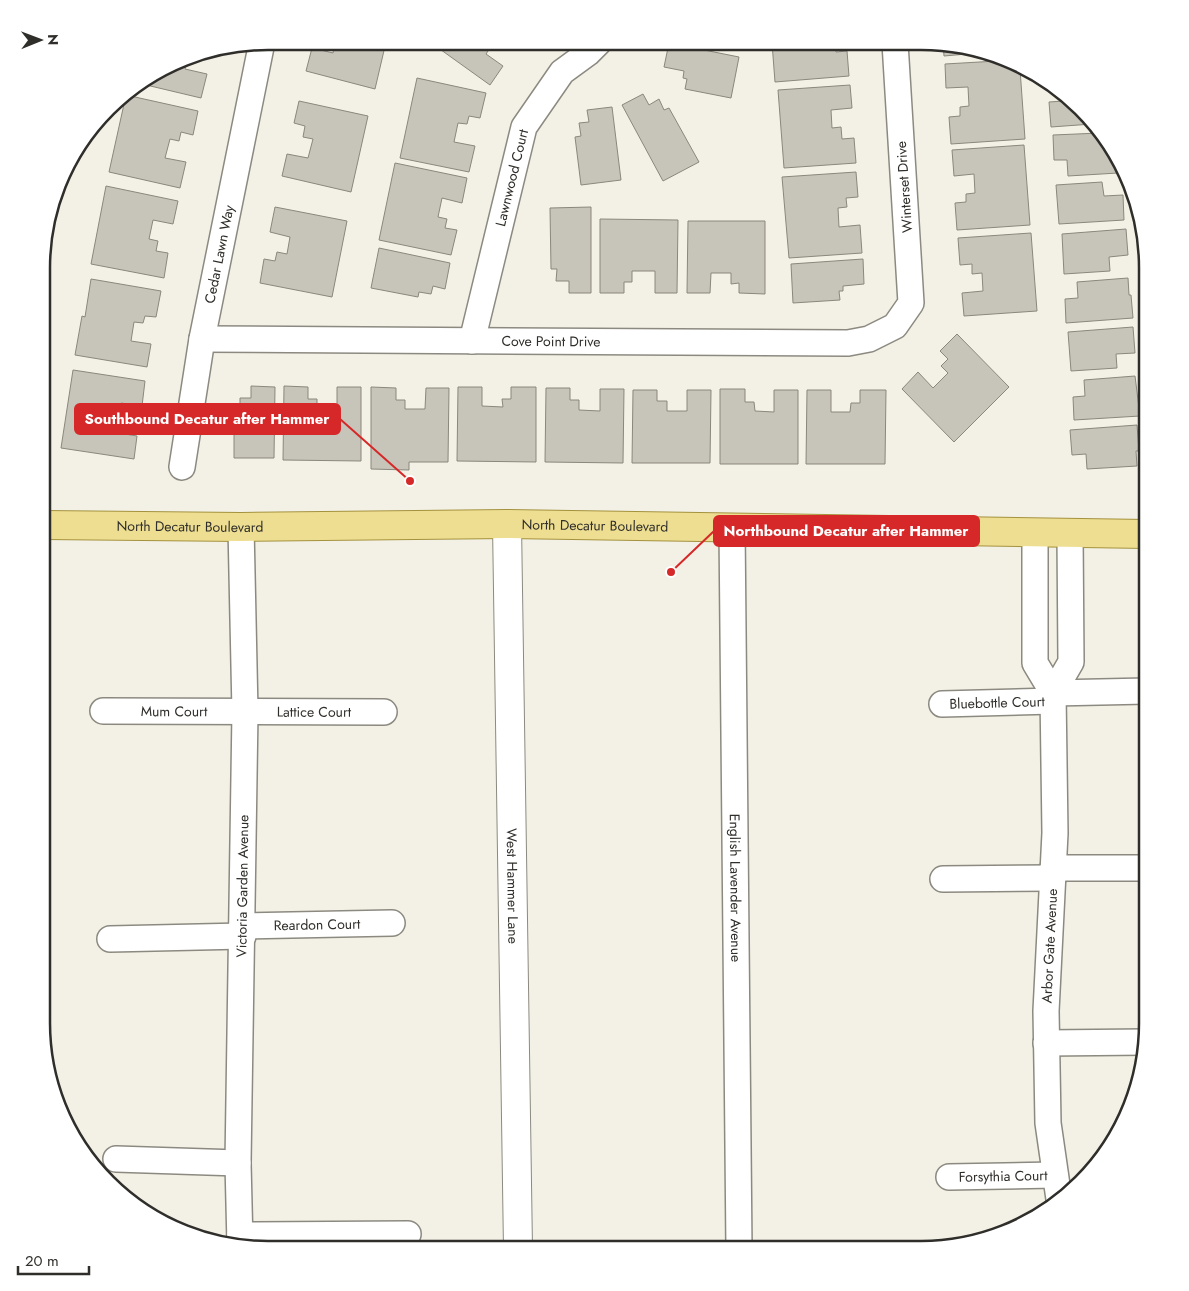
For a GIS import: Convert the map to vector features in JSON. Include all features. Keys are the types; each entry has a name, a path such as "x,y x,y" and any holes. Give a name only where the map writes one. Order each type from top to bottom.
{"main road":[{"name":"North Decatur Boulevard","path":"50,525 507,524 1139,534"}],"street":[{"name":"Cedar Lawn Way","path":"182,467 202,339 260,50"},
{"name":"Lawnwood Court","path":"472,341 524,127 562,72 591,50"},
{"name":"Winterset Drive","path":"895,50 911,303 895,326"},
{"name":"Cove Point Drive","path":"202,339 848,343 870,339 895,326"},
{"name":"West Hammer Lane","path":"507,524 518,1241"},
{"name":"Victoria Garden Avenue","path":"240,1239 238,1163 245,712 242,526"},
{"name":"English Lavender Avenue","path":"732,527 732,686 739,1241"},
{"path":"1035,533 1034,663 1053,697"},
{"path":"1053,697 1071,662 1070,534"},
{"name":"Bluebottle Court","path":"942,704 1139,692"},
{"name":"Arbor Gate Avenue","path":"1053,697 1055,833 1046,1043 1048,1123 1057,1187"},
{"name":"Mum Court","path":"103,710 245,712"},
{"name":"Lattice Court","path":"245,712 384,712"},
{"path":"943,879 1139,868"},
{"name":"Reardon Court","path":"110,939 392,923"},
{"path":"1046,1043 1138,1042"},
{"path":"116,1159 238,1163"},
{"name":"Forsythia Court","path":"949,1177 1057,1187"},
{"path":"245,1240 408,1234"}],"building":[{"path":"311,50 333,53 334,50 384,50 375,89 306,71"},
{"path":"441,50 489,50 486,54 503,66 490,85"},
{"path":"668,50 704,50 739,57 731,98 685,89 687,79 683,78 684,71 664,67"},
{"path":"773,50 847,51 849,76 775,82"},
{"path":"944,51 965,54 944,56"},
{"path":"990,61 1020,73 1025,139 951,144 949,117 960,116 960,107 969,106 968,87 946,88 945,64"},
{"path":"186,66 185,69 207,74 201,98 149,86 171,72"},
{"path":"417,78 486,93 480,118 469,116 467,124 458,123 454,142 475,146 469,172 400,158"},
{"path":"850,85 852,108 831,110 832,128 841,127 842,139 854,138 856,163 784,168 778,90"},
{"path":"643,94 649,105 659,99 664,110 669,108 699,162 663,181 622,105"},
{"path":"133,97 198,111 193,135 181,132 179,141 170,139 165,158 186,162 180,188 109,172 124,104"},
{"path":"299,101 368,116 351,192 282,176 287,154 308,158 313,139 303,137 305,126 294,123"},
{"path":"1061,101 1085,124 1051,127 1049,102"},
{"path":"612,107 621,180 581,185 575,137 581,136 579,123 589,122 587,110"},
{"path":"1093,133 1118,173 1068,176 1067,160 1054,160 1053,135"},
{"path":"1024,145 1030,225 957,230 955,203 966,202 966,194 975,193 974,174 954,176 952,150"},
{"path":"395,163 467,178 462,203 442,198 438,217 447,219 445,228 457,230 451,255 379,240"},
{"path":"856,172 858,197 846,198 847,207 838,208 839,227 860,225 862,253 789,258 782,177"},
{"path":"1102,182 1104,196 1123,195 1124,220 1059,224 1056,185"},
{"path":"106,186 178,201 173,224 153,220 149,239 158,241 156,251 168,253 164,278 91,264"},
{"path":"275,207 347,221 332,297 260,283 264,259 275,261 277,252 287,254 290,237 270,232"},
{"path":"591,207 591,293 569,293 569,281 556,281 557,269 551,269 550,208"},
{"path":"600,219 678,220 677,293 655,293 655,271 632,271 632,282 624,282 624,293 600,293"},
{"path":"688,221 765,221 765,294 739,293 739,283 731,284 731,273 711,273 710,293 687,293"},
{"path":"1126,229 1128,255 1109,257 1110,271 1064,274 1062,234"},
{"path":"1031,233 1037,311 964,316 962,293 983,291 982,273 972,274 972,264 960,265 958,238"},
{"path":"379,248 450,263 445,289 433,286 431,294 419,292 418,297 371,288"},
{"path":"863,259 864,284 843,286 843,291 839,291 840,300 793,303 791,264"},
{"path":"1128,278 1133,318 1066,323 1065,299 1078,298 1077,282"},
{"path":"91,279 161,291 156,317 145,316 143,323 134,322 131,341 151,344 147,367 75,355 82,316 85,317"},
{"path":"1133,327 1135,353 1116,354 1117,368 1071,371 1068,332"},
{"path":"957,334 1009,387 954,442 902,389 918,372 933,388 948,373 941,366 948,359 940,351"},
{"path":"73,370 145,381 142,406 121,403 118,422 127,423 125,434 137,436 134,459 61,448"},
{"path":"1135,376 1139,416 1074,420 1073,397 1085,396 1084,380"},
{"path":"251,386 275,387 274,458 234,458 234,411 240,412 240,398 251,398"},
{"path":"284,386 308,387 308,399 317,399 317,408 337,408 337,387 361,387 361,461 283,460"},
{"path":"371,387 396,388 396,400 405,400 405,409 425,409 426,388 449,388 448,462 409,462 409,470 371,469"},
{"path":"458,387 482,387 482,406 503,407 502,399 511,399 511,387 536,387 536,462 457,461"},
{"path":"546,388 570,388 570,400 579,400 579,410 600,411 600,389 624,389 623,463 545,462"},
{"path":"720,389 745,389 745,402 754,402 755,411 774,412 774,390 798,390 798,464 720,464"},
{"path":"633,390 657,390 657,401 667,401 667,411 687,411 687,390 711,390 710,463 632,463"},
{"path":"807,390 831,390 831,412 850,412 851,403 860,403 860,390 886,390 885,464 806,464"},
{"path":"1137,425 1139,451 1136,451 1137,466 1087,469 1086,454 1072,455 1070,430"}],"place":[{"name":"Southbound Decatur after Hammer","path":"410,481"},
{"name":"Northbound Decatur after Hammer","path":"671,572"}]}
